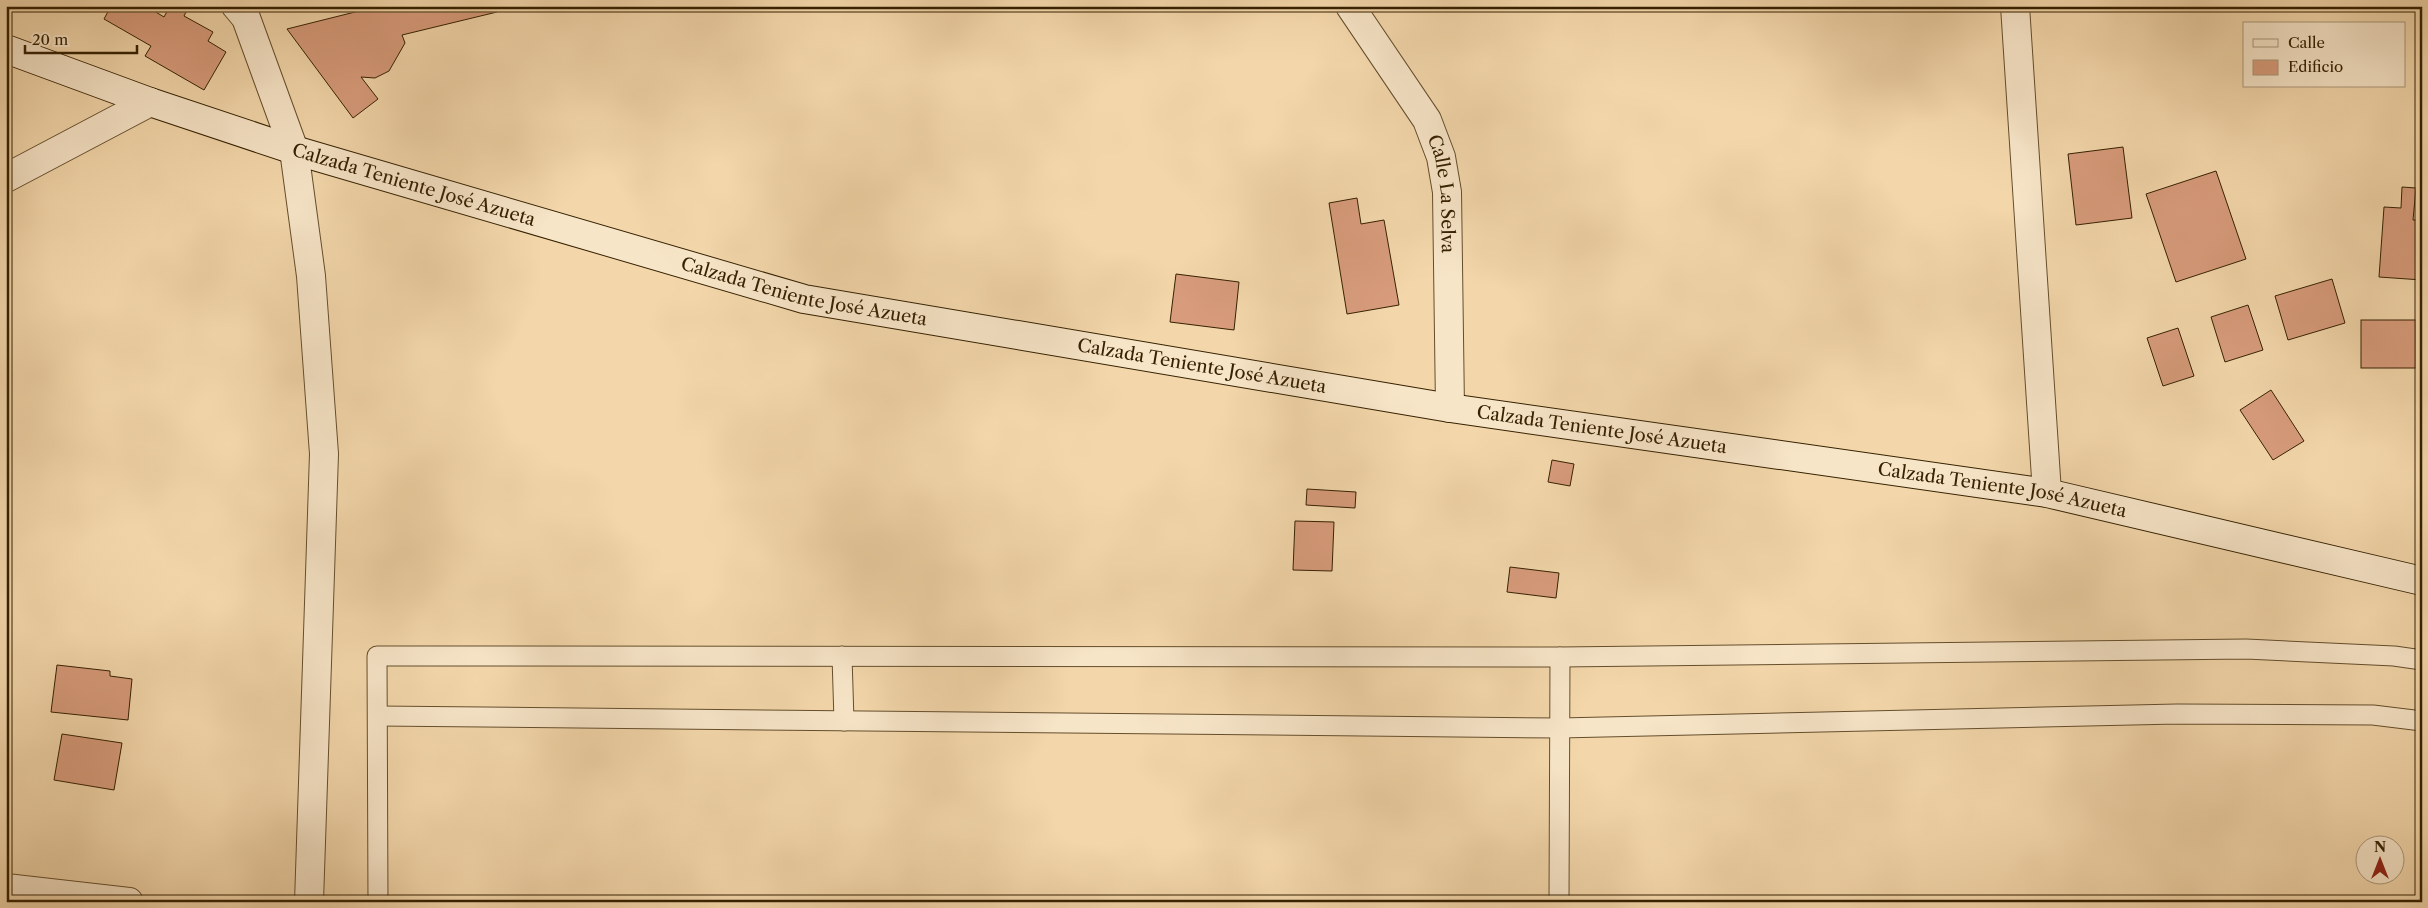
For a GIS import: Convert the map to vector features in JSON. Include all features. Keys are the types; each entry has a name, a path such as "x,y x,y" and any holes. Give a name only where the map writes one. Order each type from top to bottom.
{"main road":[{"path":"236,6 246,18 294,150 311,276 324,454 309,902"},
{"name":"Calle La Selva","path":"1350,6 1427,120 1441,157 1446,192 1450,408"},
{"path":"2015,6 2046,493"},
{"name":"Calzada Teniente José Azueta","path":"6,49 150,102 294,150 804,299 1450,408 2046,493 2422,582"},
{"path":"6,178 150,102"},
{"path":"6,888 129,902"}],"lane":[{"path":"378,902 377,656 1560,657 2246,649 2394,656 2422,660"},
{"path":"842,656 844,721"},
{"path":"1559,902 1560,657"},
{"path":"378,716 1560,728 2177,714 2373,715 2422,721"}],"building":[{"path":"111,6 146,6 164,17 170,6 189,6 184,16 213,32 208,41 226,52 204,90 145,56 151,46 104,19"},
{"path":"379,6 495,6 497,12 402,35 405,43 389,71 375,78 361,77 378,99 353,118 287,29"},
{"path":"2123,147 2132,218 2076,225 2068,154"},
{"path":"2216,171 2246,259 2176,282 2146,194"},
{"path":"2402,187 2416,188 2413,220 2422,220 2422,280 2379,277 2384,207 2401,208"},
{"path":"1357,198 1361,224 1384,220 1399,305 1347,314 1329,203"},
{"path":"1176,274 1239,282 1234,330 1170,322"},
{"path":"2332,279 2345,323 2288,340 2275,296"},
{"path":"2248,305 2263,350 2225,362 2211,317"},
{"path":"2361,320 2416,320 2416,368 2361,368"},
{"path":"2178,328 2194,376 2163,386 2147,338"},
{"path":"2271,390 2304,441 2273,460 2240,410"},
{"path":"1552,460 1574,464 1570,486 1548,482"},
{"path":"1307,489 1356,492 1355,508 1306,505"},
{"path":"1295,521 1334,522 1332,571 1293,570"},
{"path":"1510,567 1559,573 1556,598 1507,592"},
{"path":"57,665 110,671 110,676 132,679 128,720 51,712"},
{"path":"62,734 122,743 114,790 54,780"}]}
